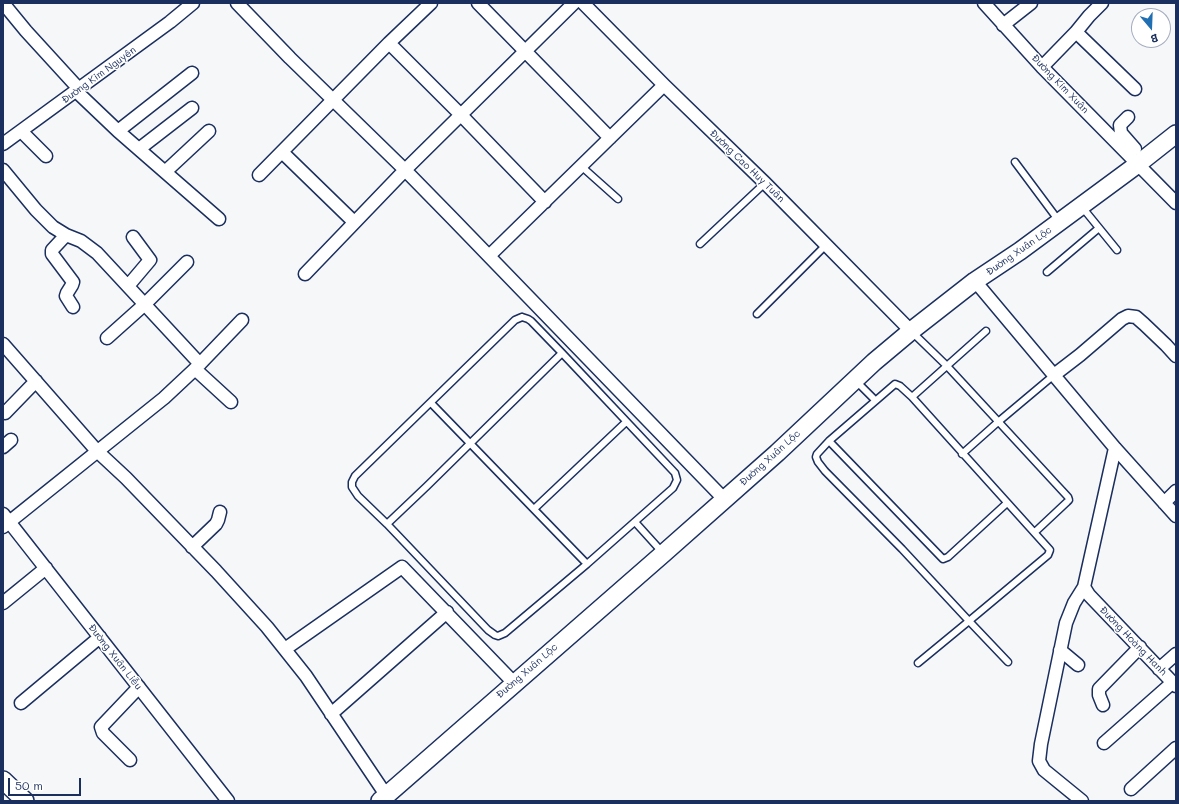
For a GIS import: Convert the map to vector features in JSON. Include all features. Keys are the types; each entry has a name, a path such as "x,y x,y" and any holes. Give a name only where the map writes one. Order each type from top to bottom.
{"street":[{"path":"237,3 290,58 405,170 724,500"},
{"path":"259,175 389,43 431,3"},
{"path":"478,3 610,138"},
{"path":"305,274 405,170 574,3"},
{"name":"Đường Cao Huy Tuân","path":"583,3 664,86 765,183 911,331"},
{"name":"Đường Kim Xuân","path":"984,3 1042,67 1141,161"},
{"path":"1003,24 1031,3"},
{"path":"1042,67 1102,3"},
{"path":"9,5 78,90 118,131 219,219"},
{"name":"Đường Kim Nguyên","path":"3,144 78,90 187,5"},
{"path":"1076,32 1135,89"},
{"path":"389,43 545,202"},
{"path":"118,131 192,74"},
{"path":"489,256 664,86"},
{"path":"139,149 192,108"},
{"path":"1128,117 1120,125 1121,133 1141,161 1176,203"},
{"path":"21,131 46,156"},
{"path":"165,172 209,131"},
{"name":"Đường Xuân Lộc","path":"383,798 724,500 911,331 975,281 1060,222 1176,134"},
{"path":"282,152 354,222"},
{"path":"3,170 36,210 53,227 66,235 82,241 97,253 145,304 197,366 231,402"},
{"path":"66,235 52,250 52,254 73,282 66,296 74,307"},
{"path":"128,286 150,260 133,236"},
{"path":"107,338 145,304 187,262"},
{"path":"975,281 1115,448 1176,516"},
{"path":"1054,375 1122,319 1128,316 1136,318 1144,324 1166,344 1176,356"},
{"path":"5,521 164,398 242,320"},
{"path":"3,344 97,451 126,478 238,595 284,649 306,676 383,798"},
{"path":"5,413 36,382"},
{"path":"1082,801 1044,770 1039,761 1041,744 1068,616 1087,591 1115,448"},
{"path":"1164,503 1176,491"},
{"path":"192,547 216,524 220,512"},
{"name":"Đường Xuân Liễu","path":"5,521 46,568 228,801"},
{"path":"284,649 402,567 514,683"},
{"path":"3,603 46,568"},
{"name":"Đường Hoàng Hanh","path":"1087,591 1174,684"},
{"path":"331,714 447,612"},
{"path":"21,703 100,637"},
{"path":"1103,705 1099,695 1099,689 1140,647"},
{"path":"1060,650 1078,665"},
{"path":"1160,669 1176,654"},
{"path":"1104,743 1174,684"},
{"path":"130,760 103,733 101,727 139,687"},
{"path":"1131,789 1176,748"},
{"path":"3,780 25,801"}],"lane":[{"path":"1015,162 1060,222"},
{"path":"581,166 618,199"},
{"path":"700,244 765,183"},
{"path":"1081,206 1117,250"},
{"path":"1047,272 1099,228"},
{"path":"757,314 826,245"},
{"path":"522,317 528,319 562,353 675,473 677,480 673,488 587,564 505,633 498,636 494,635 488,630 355,492 352,488 352,482 355,476 518,318 522,317"},
{"path":"911,331 947,366 1068,497 1068,502 1035,532"},
{"path":"912,397 986,331"},
{"path":"387,524 562,353"},
{"path":"962,454 1054,375"},
{"path":"855,380 875,400"},
{"path":"918,663 969,621 1048,555 1050,550 912,397 900,386 895,384 829,441 817,454 816,457 818,462 824,471 902,549 969,621 1008,662"},
{"path":"431,403 587,564"},
{"path":"534,509 626,422"},
{"path":"829,441 943,559 948,557 1008,503"},
{"path":"635,522 664,553"}]}
